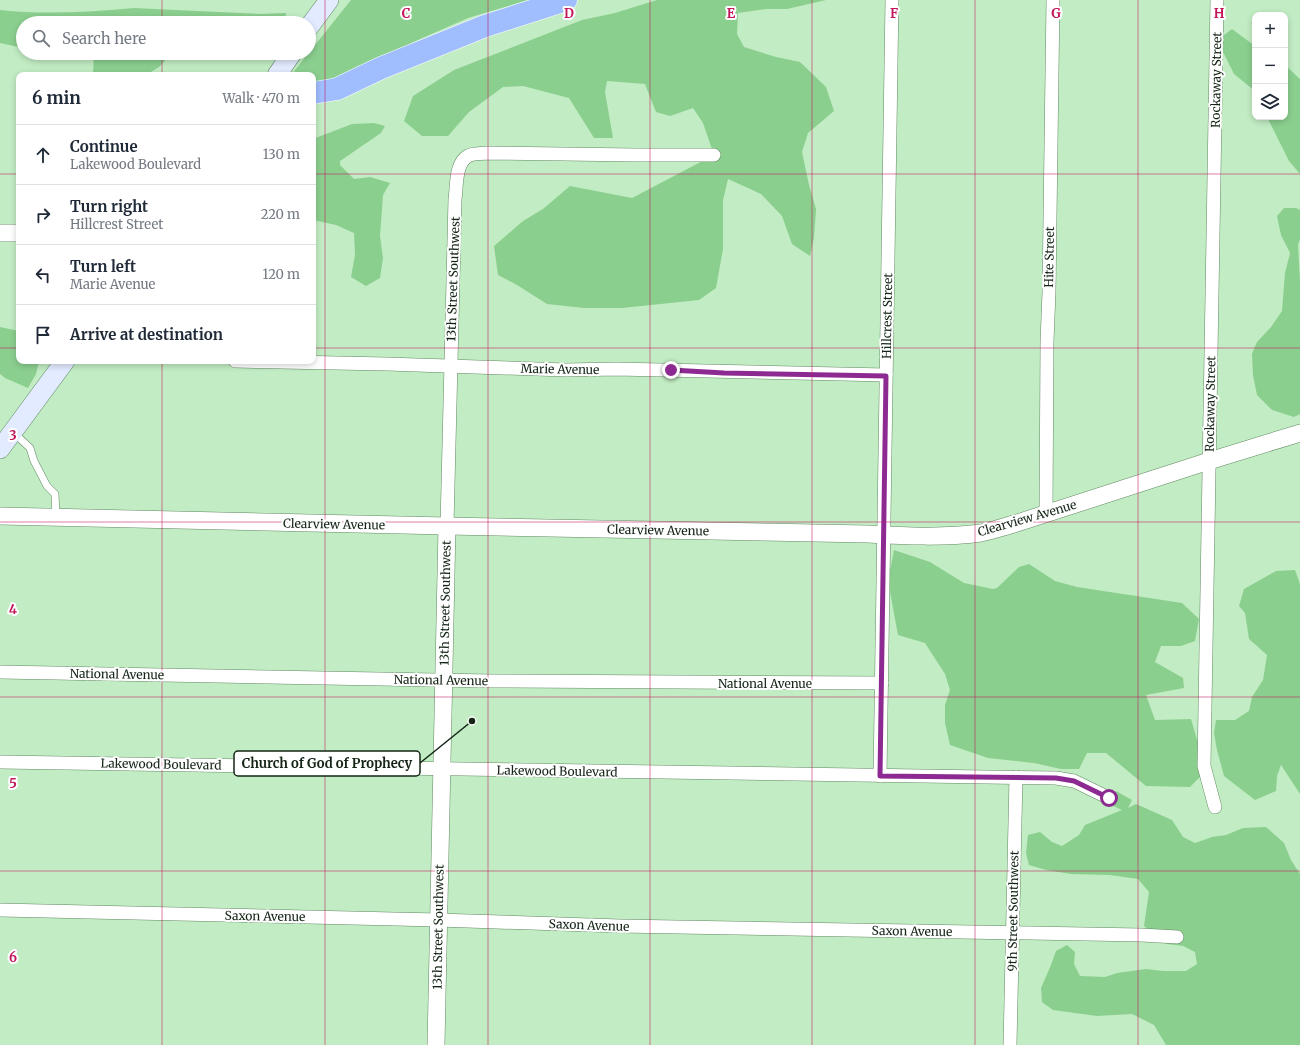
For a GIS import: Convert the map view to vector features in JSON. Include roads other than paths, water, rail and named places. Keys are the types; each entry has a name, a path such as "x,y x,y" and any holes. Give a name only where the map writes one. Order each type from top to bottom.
{"highway":[{"path":"316,92 337,89 381,68 485,26 566,0"}],"main road":[{"path":"316,18 329,0"},
{"path":"279,72 287,60"},
{"path":"7,438 63,364"}],"street":[{"name":"Hillcrest Street","path":"880,776 892,0"},
{"name":"Hite Street","path":"1046,514 1047,342 1053,0"},
{"name":"Rockaway Street","path":"1215,807 1204,766 1217,0"},
{"name":"13th Street Southwest","path":"436,1045 450,366 455,199 458,172 462,161 467,156 487,153 714,155"},
{"path":"0,233 16,233"},
{"name":"Marie Avenue","path":"316,363 886,376"},
{"name":"Clearview Avenue","path":"0,516 884,535 902,537 952,536 983,532 1046,514 1208,461 1300,433"},
{"name":"National Avenue","path":"0,672 492,681 882,683"},
{"name":"Lakewood Boulevard","path":"0,762 1056,778 1074,781 1109,798"},
{"name":"9th Street Southwest","path":"1010,1045 1016,777"},
{"name":"Saxon Avenue","path":"0,910 438,920 620,926 1012,932 1177,937"}],"lane":[{"path":"7,438 30,448 34,461 47,486 55,494 56,517"}],"place":[{"name":"Church of God of Prophecy","path":"472,721"}]}
